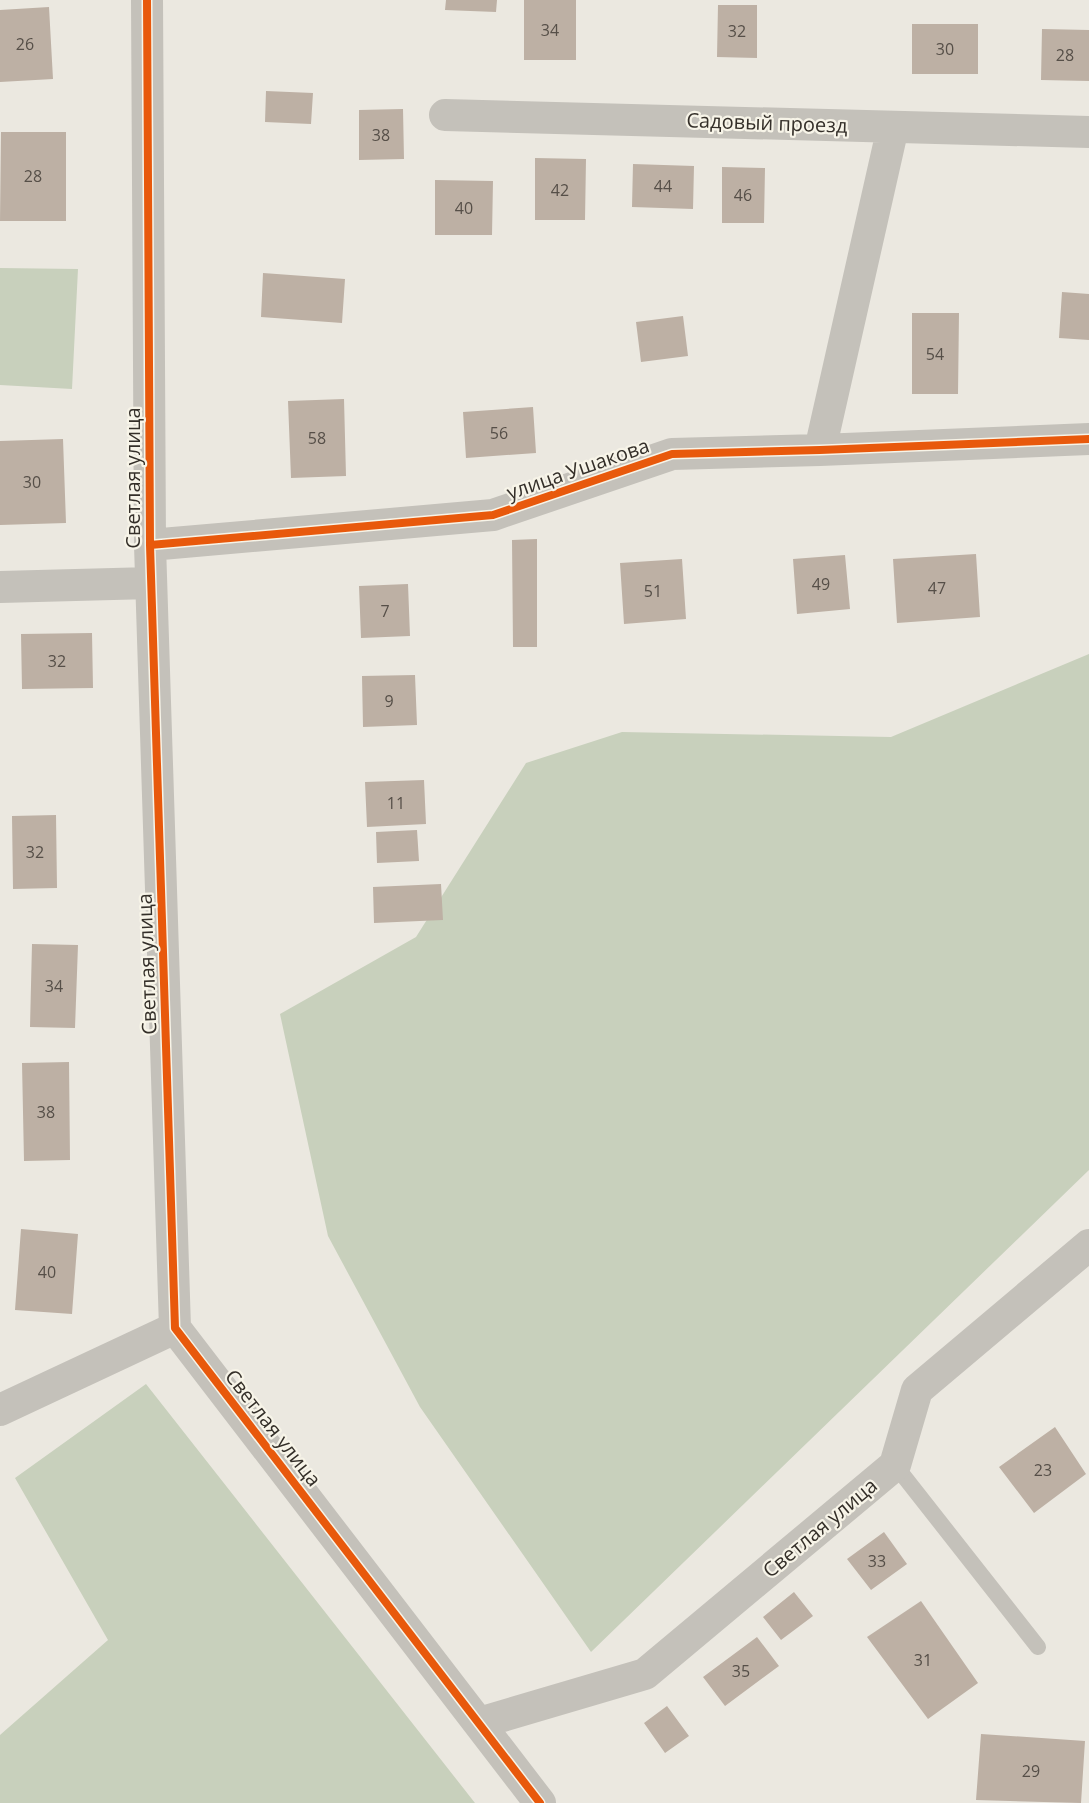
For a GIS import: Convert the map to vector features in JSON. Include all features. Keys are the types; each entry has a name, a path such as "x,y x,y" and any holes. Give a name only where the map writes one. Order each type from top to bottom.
{"street":[{"name":"Светлая улица","path":"147,0 150,545 175,1328 540,1803"},
{"name":"Садовый проезд","path":"445,115 1089,132"},
{"path":"820,450 892,127"},
{"name":"улица Ушакова","path":"150,545 493,515 672,454 1089,439"},
{"path":"0,587 151,583"},
{"name":"Светлая улица","path":"479,1723 645,1674 895,1465 917,1390 1089,1245"},
{"path":"0,1410 175,1328"}],"lane":[{"path":"895,1465 1038,1647"}],"green space":[{"path":"0,268 78,269 72,389 0,385"},
{"path":"1089,654 1089,1170 591,1652 420,1407 328,1236 280,1014 416,937 526,763 622,732 891,737"},
{"path":"146,1384 475,1803 0,1803 0,1735 108,1640 15,1478"}],"building":[{"path":"446,0 497,0 496,12 445,10"},
{"path":"524,0 576,0 576,60 524,60"},
{"path":"718,5 757,5 757,58 717,57"},
{"path":"49,7 53,79 0,82 0,10"},
{"path":"912,24 978,24 978,74 912,74"},
{"path":"1042,29 1089,30 1089,81 1041,80"},
{"path":"266,91 313,93 311,124 265,122"},
{"path":"403,109 404,159 359,160 359,110"},
{"path":"1,132 66,132 66,221 0,221"},
{"path":"535,158 586,159 585,220 535,220"},
{"path":"633,164 694,166 693,209 632,207"},
{"path":"722,167 765,168 764,223 722,223"},
{"path":"435,180 493,181 492,235 435,235"},
{"path":"263,273 345,279 342,323 261,317"},
{"path":"1062,292 1089,294 1089,340 1059,338"},
{"path":"912,313 959,313 958,394 912,394"},
{"path":"683,316 688,356 641,362 636,322"},
{"path":"344,399 346,476 291,478 288,401"},
{"path":"533,407 536,453 466,458 463,412"},
{"path":"63,439 66,523 0,525 0,441"},
{"path":"537,539 537,647 513,647 512,540"},
{"path":"976,554 980,617 897,623 893,559"},
{"path":"845,555 850,609 797,614 793,559"},
{"path":"682,559 686,619 624,624 620,563"},
{"path":"408,584 410,636 361,638 359,586"},
{"path":"92,633 93,688 22,689 21,634"},
{"path":"415,675 417,725 363,727 362,676"},
{"path":"424,780 426,824 367,827 365,782"},
{"path":"56,815 57,888 13,889 12,816"},
{"path":"417,830 419,861 377,863 376,832"},
{"path":"441,884 443,920 374,923 373,887"},
{"path":"32,944 78,945 75,1028 30,1027"},
{"path":"69,1062 70,1160 24,1161 22,1063"},
{"path":"21,1229 78,1234 72,1314 15,1310"},
{"path":"1055,1427 1086,1474 1034,1513 999,1467"},
{"path":"884,1532 907,1564 871,1590 847,1559"},
{"path":"794,1592 813,1616 781,1640 763,1617"},
{"path":"921,1601 978,1683 928,1719 867,1637"},
{"path":"757,1637 779,1666 725,1706 703,1677"},
{"path":"667,1706 689,1736 665,1753 644,1723"},
{"path":"981,1734 1085,1741 1081,1803 976,1800"}],"cycle path":[{"path":"147,0 150,545 175,1328 540,1803"},
{"path":"150,545 493,515 672,454 1089,439"}]}
